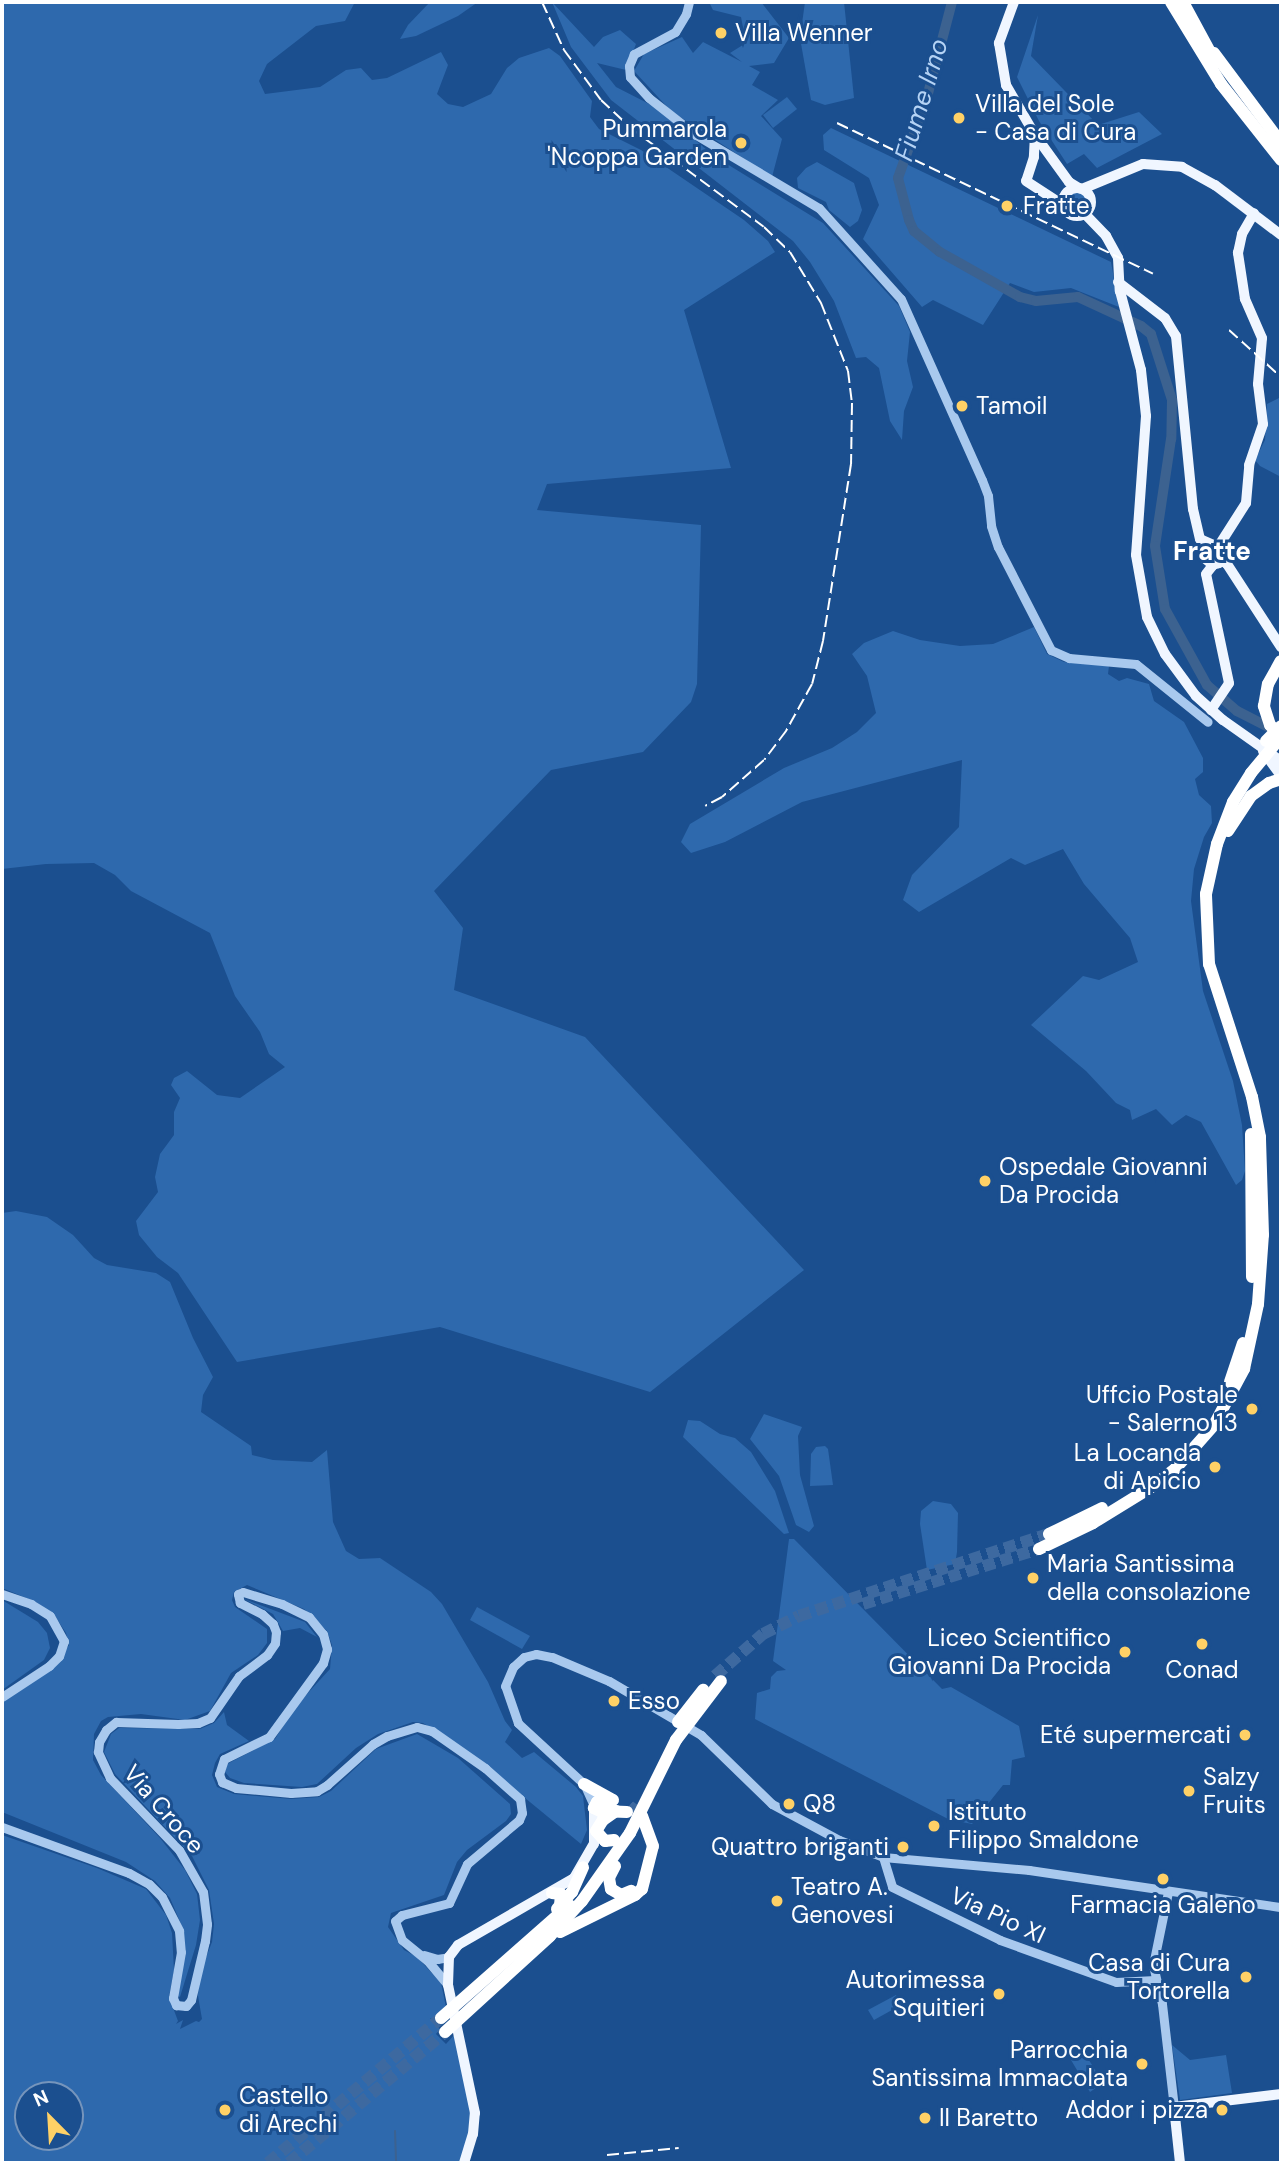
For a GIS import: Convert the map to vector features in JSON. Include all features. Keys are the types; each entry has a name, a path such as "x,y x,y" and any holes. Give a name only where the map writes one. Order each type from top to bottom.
{"highway":[{"path":"1171,2 1221,84 1281,160"},
{"path":"1182,2 1206,46 1240,98 1281,150"},
{"path":"1184,25 1190,42 1220,91 1281,167"},
{"path":"1206,46 1220,58 1281,143"},
{"path":"1272,739 1264,706 1268,684 1281,661"},
{"path":"1256,1157 1246,1100 1208,985 1198,918 1205,859 1216,823 1232,789 1272,739 1281,720"},
{"path":"1039,1549 1071,1535 1133,1495 1179,1454 1220,1401 1240,1354 1255,1289 1257,1117 1209,964 1206,905 1212,863 1221,831 1241,787 1281,726"},
{"path":"1212,863 1233,821 1251,796 1281,777"},
{"path":"1049,1534 1133,1495"},
{"path":"445,2032 570,1904 614,1848 676,1740 718,1678"},
{"path":"584,1784 622,1807"},
{"path":"594,1806 597,1802 622,1807"},
{"path":"622,1807 606,1817 597,1832 605,1841 622,1834"},
{"path":"440,2018 451,1994 523,1952 639,1892 653,1846 643,1818"},
{"path":"592,1849 622,1834"},
{"path":"622,1834 609,1878 612,1891 621,1895 628,1893 649,1865"},
{"path":"542,1943 582,1901 622,1834"},
{"path":"523,1952 524,1937 572,1892 583,1867"},
{"path":"552,1893 561,1894 560,1906"}],"main road":[{"path":"1014,2 999,43 1003,75 1035,135 1064,175"},
{"path":"1011,93 1005,56 1007,34 1020,2"},
{"path":"1035,135 1034,157 1025,178 1028,183 1063,205 1071,215 1084,213"},
{"path":"1034,157 1046,154 1064,175 1088,195 1090,203 1084,213"},
{"path":"1063,205 1066,192 1136,166 1165,164 1194,172 1281,235"},
{"path":"1084,213 1112,245 1118,258 1119,286 1141,370 1146,416 1136,545 1140,594 1161,648 1206,716 1272,739 1281,761"},
{"path":"1254,214 1242,234 1238,253 1245,299 1262,338 1258,384 1263,424 1249,465 1246,503 1215,547 1205,550 1203,557 1217,563 1281,647"},
{"path":"1119,286 1165,318 1176,336 1192,509 1200,539 1223,554 1206,574 1229,683 1227,691 1206,716"},
{"path":"1272,739 1281,777"},
{"path":"464,2163 473,2134 475,2113 451,1994 449,1957 458,1945 570,1882 583,1867 592,1849 597,1832 594,1806"},
{"path":"1180,2163 1174,2107 1281,2094"}],"street":[{"path":"688,2 686,14 675,32 634,54 629,66 631,77 649,98 696,135 819,208 901,299 986,490 990,526 998,547 1046,643 1061,656 1136,664 1206,716"},
{"name":"Via Croce","path":"2,1827 62,1847 149,1884 172,1912 179,1931 180,1952 173,1990 174,2002 183,2008 189,2004 208,1924 202,1892 179,1850 110,1778 100,1759 99,1742 106,1730 116,1722 198,1723 210,1718 239,1676 267,1655 275,1643 276,1632 269,1619 244,1607 237,1599 243,1592 256,1595 309,1617 323,1634 327,1649 316,1675 286,1710 269,1737 225,1759 219,1774 222,1782 245,1789 291,1793 317,1791 373,1744 387,1736 417,1727 432,1731 485,1768 520,1799 522,1813 519,1820 467,1864 449,1903 396,1918 397,1933 419,1952 451,1994"},
{"path":"2,1594 30,1604 50,1616 64,1641 59,1656 50,1666 2,1697"},
{"path":"594,1806 584,1784 518,1723 505,1686 513,1667 530,1655 552,1657 584,1668 696,1731 772,1804 839,1840 883,1857 1029,1870 1281,1907"},
{"name":"Via Pio XI","path":"883,1857 892,1887 1000,1940 1120,1983 1155,1980"},
{"path":"1168,1892 1154,1953 1155,1980 1165,2032 1174,2107"},
{"path":"419,1952 437,1959 449,1957"}],"shaded area":[{"path":"2,2 355,2 345,21 316,26 267,64 259,81 265,94 320,87 346,70 361,68 372,80 387,78 441,52 448,65 437,94 448,104 463,107 491,94 507,68 519,58 549,48 560,56 592,101 590,117 599,129 641,150 744,220 768,241 775,252 684,310 731,468 547,484 537,510 701,525 697,684 691,702 643,752 551,770 434,891 463,928 454,990 585,1037 804,1270 650,1392 440,1327 237,1362 178,1273 157,1257 139,1235 136,1221 158,1192 155,1177 160,1154 174,1135 174,1112 180,1098 171,1085 174,1078 187,1071 217,1095 240,1098 285,1067 269,1054 260,1032 235,996 210,933 131,891 115,875 94,863 46,864 2,869"},
{"path":"430,2 478,2 458,16 416,36 400,39 408,25"},
{"path":"552,2 594,47 603,37 620,30 636,44 626,70 597,63 616,87 659,109 714,156 823,223 899,306 910,332 907,361 913,387 904,411 902,440 890,421 879,368 866,357 856,358 834,301 810,262 793,241 611,100 571,47"},
{"path":"709,2 761,2 789,38 774,63 749,66 760,72 752,85 778,100 761,116 782,139 772,177 671,111 634,71 644,54 682,37 693,53 703,42 742,62 730,53 746,43 741,17 713,10"},
{"path":"805,2 844,2 854,98 825,105 811,100 800,38"},
{"path":"1038,15 1031,56 1098,125 1139,112 1162,134 1097,168 1084,154 1067,164 1039,121 1017,77"},
{"path":"787,97 797,109 773,128 763,115"},
{"path":"831,128 1111,262 1119,307 1071,288 1034,292 1010,283 983,325 933,300 922,307 863,239 879,205 869,178 824,150 823,135"},
{"path":"817,162 854,183 862,210 858,221 850,227 829,210 826,202 798,188 797,178 806,168"},
{"path":"1077,192 1083,195 1086,201 1083,207 1077,210 1071,207 1068,201 1071,195"},
{"path":"1281,389 1281,477 1260,466 1255,460 1265,440 1267,404 1279,398"},
{"path":"1034,627 1047,654 1064,662 1109,666 1108,674 1119,681 1127,678 1149,684 1154,701 1184,722 1203,758 1203,772 1195,779 1199,795 1211,806 1212,823 1204,837 1194,869 1191,901 1203,991 1233,1081 1242,1125 1245,1171 1242,1180 1236,1185 1201,1122 1186,1115 1172,1125 1156,1109 1132,1120 1130,1110 1116,1103 1086,1071 1031,1025 1083,976 1099,980 1138,962 1130,938 1084,884 1063,849 1025,865 1011,858 919,912 903,900 912,875 959,827 962,760 802,802 725,842 691,853 681,842 690,824 784,768 832,748 857,732 876,713 867,676 852,654 864,643 893,631 920,640 960,646 993,644"},
{"path":"16,1211 47,1217 73,1235 94,1258 107,1265 156,1273 170,1282 193,1338 213,1377 203,1395 201,1412 251,1446 252,1455 273,1460 312,1462 327,1450 333,1522 346,1551 359,1559 380,1558 431,1592 442,1604 488,1682 505,1721 512,1730 505,1742 522,1758 534,1752 583,1796 587,1830 581,1844 474,1756 423,1723 413,1722 378,1734 356,1748 317,1784 302,1787 244,1783 230,1778 225,1772 227,1764 275,1739 295,1707 330,1669 332,1645 327,1631 304,1609 247,1585 234,1592 232,1600 235,1607 267,1629 267,1643 258,1655 231,1673 210,1711 185,1720 141,1714 108,1717 101,1721 94,1734 93,1760 101,1775 160,1838 185,1870 197,1894 200,1920 196,1945 180,1997 176,1995 184,1952 181,1924 170,1898 155,1881 126,1862 2,1812 2,1700 54,1667 69,1645 66,1633 55,1616 36,1602 2,1588 2,1213"},
{"path":"764,1414 802,1427 798,1436 800,1475 814,1526 809,1532 796,1525 779,1476 750,1439"},
{"path":"688,1420 700,1421 720,1434 735,1438 751,1452 775,1491 789,1533 784,1534 683,1437"},
{"path":"825,1446 828,1449 833,1485 810,1486 811,1454 816,1447"},
{"path":"933,1501 951,1504 958,1513 957,1552 955,1564 927,1570 920,1524 921,1511"},
{"path":"789,1539 794,1539 942,1689 951,1687 1019,1726 1025,1757 1012,1760 1010,1785 1003,1785 972,1824 962,1822 962,1818 955,1816 948,1819 755,1719 757,1693 770,1689 771,1677 777,1671 786,1670 773,1661"},
{"path":"244,1599 305,1622 317,1637 300,1628 283,1631 273,1614"},
{"path":"2,1600 38,1622 47,1633 50,1648 44,1660 2,1690"},
{"path":"477,1607 530,1636 522,1649 470,1620"},
{"path":"224,1712 227,1725 249,1741 220,1754 215,1763 212,1775 217,1787 234,1794 291,1799 319,1797 331,1791 376,1749 417,1734 458,1758 510,1804 511,1814 506,1821 467,1850 457,1862 444,1895 391,1913 388,1927 404,1950 417,1957 441,1983 446,2007 435,2019 430,2018 440,2029 436,2034 446,2044 455,2034 473,2120 460,2163 2,2163 2,1835 97,1868 146,1889 166,1915 172,1933 174,1970 169,1997 178,2021 176,2024 183,2020 180,2029 199,2022 202,2019 198,1996 199,1975 212,1942 214,1924 209,1890 192,1856 115,1774 104,1752 111,1734 119,1728 200,1729 214,1723"},
{"path":"896,1995 901,2005 874,2020 868,2010"},
{"path":"1172,2045 1190,2060 1226,2055 1232,2093 1180,2100"},
{"path":"1084,2052 1103,2083 1090,2092 1071,2060"}],"waterway":[{"name":"Fiume Irno","path":"952,2 927,97 898,178 909,220 914,231 940,252 1020,297 1036,301 1078,297 1141,326 1151,334 1172,400 1171,439 1155,546 1165,609 1207,685 1237,711 1274,730"},
{"path":"395,2131 396,2163"}],"tunnel":[{"path":"715,1676 763,1634 799,1616 1049,1534"},
{"path":"863,1604 1039,1549"},
{"path":"629,1806 642,1816"},
{"path":"268,2163 441,2018"},
{"path":"289,2163 445,2032"}],"railway":[{"path":"542,2 564,50 601,100 632,129 764,227 790,252 821,303 848,371 852,403 851,464 823,641 812,684 786,731 764,760 722,797 705,806"},
{"path":"837,123 1153,274"},
{"path":"1229,330 1281,377"},
{"path":"607,2155 679,2148"}],"place":[{"name":"Villa Wenner","path":"721,33"},
{"name":"Villa del Sole - Casa di Cura","path":"959,118"},
{"name":"Pummarola 'Ncoppa Garden","path":"741,143"},
{"name":"Fratte","path":"1007,206"},
{"name":"Tamoil","path":"962,406"},
{"name":"Ospedale Giovanni Da Procida","path":"985,1181"},
{"name":"Uffcio Postale - Salerno 13","path":"1252,1409"},
{"name":"La Locanda di Apicio","path":"1215,1467"},
{"name":"Maria Santissima della consolazione","path":"1033,1578"},
{"name":"Conad","path":"1202,1644"},
{"name":"Liceo Scientifico Giovanni Da Procida","path":"1125,1652"},
{"name":"Esso","path":"614,1701"},
{"name":"Eté supermercati","path":"1245,1735"},
{"name":"Salzy Fruits","path":"1189,1791"},
{"name":"Q8","path":"789,1804"},
{"name":"Istituto Filippo Smaldone","path":"934,1826"},
{"name":"Quattro briganti","path":"903,1847"},
{"name":"Farmacia Galeno","path":"1163,1879"},
{"name":"Teatro A. Genovesi","path":"777,1901"},
{"name":"Casa di Cura Tortorella","path":"1246,1977"},
{"name":"Autorimessa Squitieri","path":"999,1994"},
{"name":"Parrocchia Santissima Immacolata","path":"1142,2064"},
{"name":"Castello di Arechi","path":"225,2110"},
{"name":"Addor i pizza","path":"1222,2110"},
{"name":"Il Baretto","path":"925,2118"}],"district":[{"name":"Fratte","path":"1212,552"}]}
